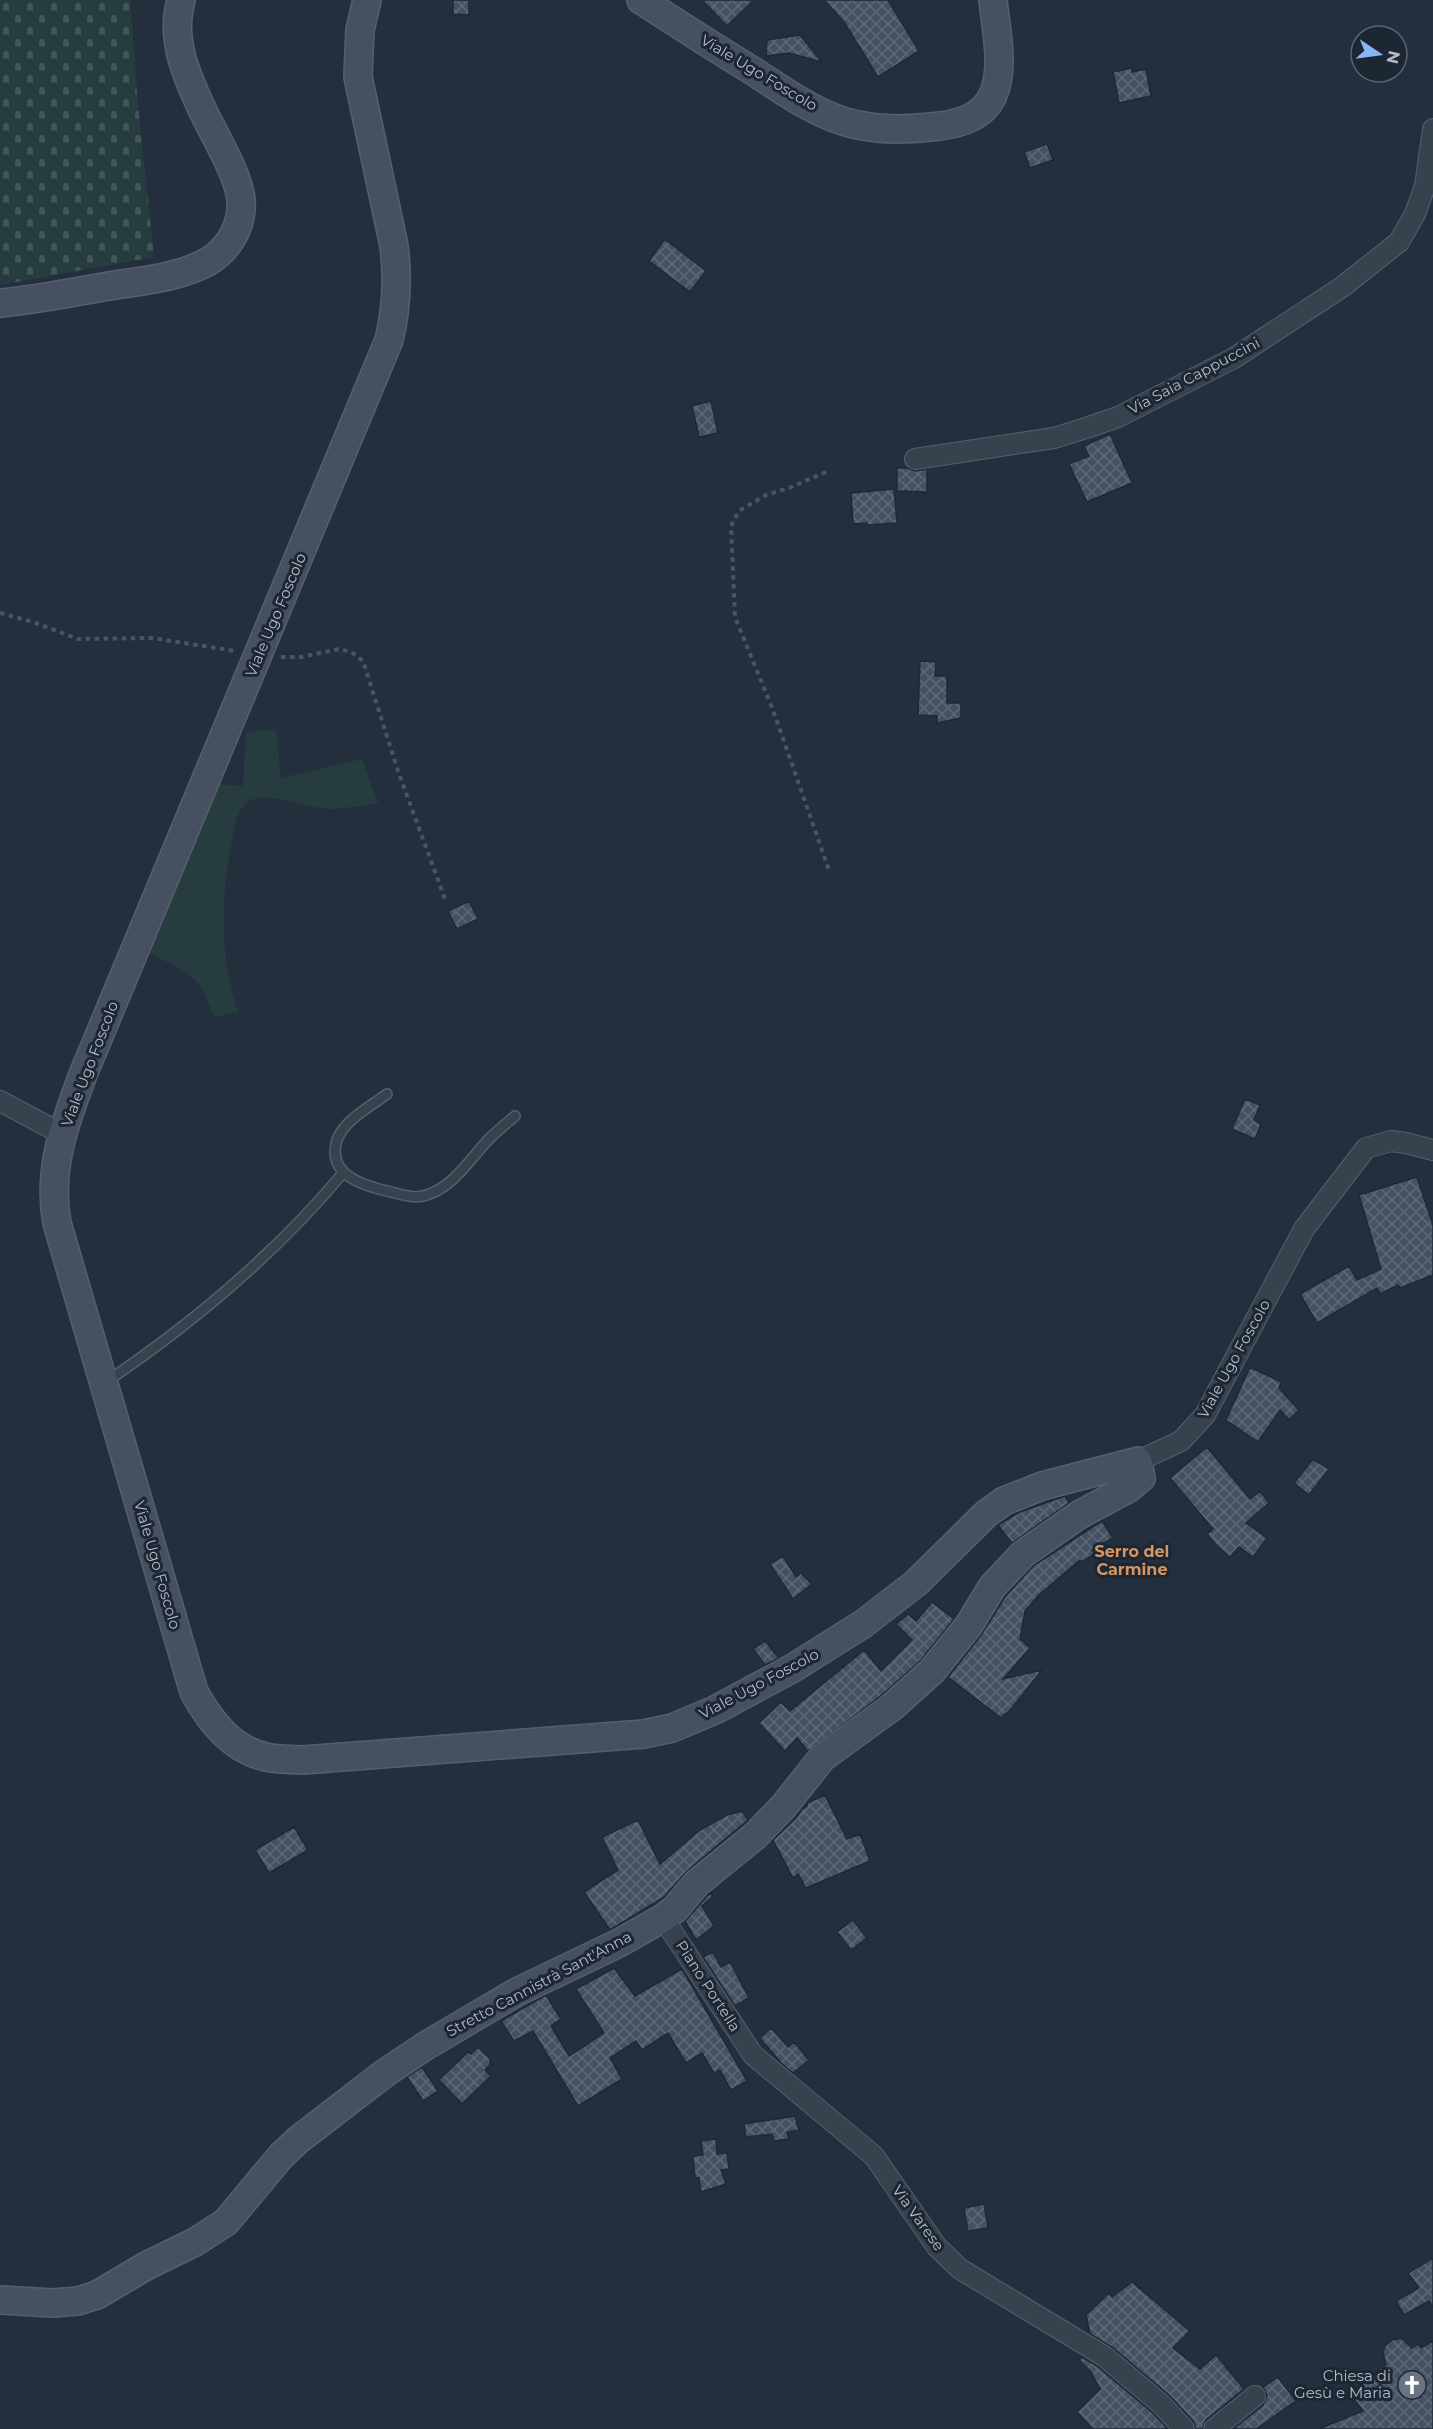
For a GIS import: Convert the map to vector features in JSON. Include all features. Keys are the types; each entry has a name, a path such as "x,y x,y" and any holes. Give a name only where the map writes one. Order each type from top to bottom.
{"street":[{"path":"0,303 176,274 207,262 232,239 240,215 239,189 185,72 177,23 181,0"},
{"name":"Viale Ugo Foscolo","path":"367,0 360,30 358,77 394,246 397,272 394,317 389,340 261,652 84,1072 62,1134 54,1174 54,1205 194,1692 216,1726 230,1739 254,1754 280,1759 303,1760 638,1735 672,1728 715,1710 793,1668 863,1624 916,1583 986,1514 1004,1501 1042,1486 1138,1461 1181,1441 1205,1415 1304,1229 1366,1148 1391,1142 1406,1143 1433,1150"},
{"name":"Viale Ugo Foscolo","path":"641,0 784,91 815,108 856,125 883,129 911,129 955,124 971,118 985,108 993,96 999,64 993,0"},
{"name":"Via Saia Cappuccini","path":"915,459 1054,438 1089,427 1118,417 1234,358 1342,287 1399,242 1415,214 1425,186 1433,129"},
{"path":"0,1101 62,1134"},
{"name":"Stretto Cannistrà Sant'Anna","path":"0,2300 53,2303 78,2301 97,2295 146,2266 195,2242 226,2222 281,2156 298,2140 385,2073 427,2045 517,1992 619,1943 663,1918 675,1909 697,1883 755,1836 776,1815 822,1758 891,1707 932,1671 969,1625 992,1587 1023,1554 1079,1515 1129,1488 1141,1478 1138,1461"},
{"name":"Piano Portella","path":"663,1918 753,2055"},
{"name":"Via Varese","path":"753,2055 874,2156 937,2247 960,2269 1104,2356 1162,2405 1184,2429"},
{"path":"1214,2429 1255,2396"}],"lane":[{"path":"387,1094 345,1126 338,1138 336,1150 343,1173 362,1186 412,1197 428,1195 453,1179 490,1138 515,1116"},
{"path":"104,1383 184,1325 228,1288 278,1241 343,1173"}],"path":[{"path":"826,471 789,488 766,495 739,511 731,526 735,617 773,710 830,873"},
{"path":"0,614 33,622 78,639 152,638 226,651 261,652 274,657 301,657 339,649 351,652 363,661 398,771 445,899"}],"green space":[{"path":"0,0 130,0 138,106 154,257 0,285"},
{"path":"276,729 281,778 362,759 378,803 324,809 269,798 260,798 246,803 237,818 232,840 224,905 225,948 238,1012 216,1017 202,988 194,979 175,966 147,952 216,784 243,786 246,732"}],"building":[{"path":"453,0 469,0 469,15 453,14"},
{"path":"702,0 754,0 727,26"},
{"path":"824,0 888,0 919,51 878,77 844,22"},
{"path":"800,35 822,62 789,53 766,56 767,40"},
{"path":"1132,68 1132,72 1146,69 1151,96 1119,103 1113,72"},
{"path":"1047,144 1053,160 1030,168 1024,152"},
{"path":"665,239 706,271 690,292 649,261"},
{"path":"711,401 718,433 699,437 692,406"},
{"path":"1110,434 1132,483 1087,502 1069,464 1089,456 1084,446"},
{"path":"897,468 916,471 927,469 927,492 897,491"},
{"path":"894,489 897,523 853,524 851,493"},
{"path":"920,661 936,662 935,676 947,676 947,703 961,703 961,718 937,723 937,716 918,715"},
{"path":"469,901 478,919 457,929 448,911"},
{"path":"1245,1099 1260,1105 1254,1120 1261,1124 1255,1139 1232,1129"},
{"path":"1417,1177 1433,1225 1433,1275 1400,1288 1398,1285 1380,1294 1377,1288 1317,1323 1300,1294 1349,1266 1357,1280 1381,1269 1359,1195"},
{"path":"1250,1367 1281,1382 1279,1388 1299,1410 1289,1420 1280,1410 1258,1442 1226,1420"},
{"path":"1207,1447 1250,1499 1260,1491 1269,1503 1246,1523 1267,1538 1253,1557 1239,1547 1230,1557 1217,1546 1207,1534 1213,1529 1170,1478"},
{"path":"1313,1459 1329,1469 1309,1495 1294,1483"},
{"path":"1065,1496 1069,1503 1012,1543 998,1525 1020,1512"},
{"path":"1102,1521 1113,1538 1092,1550 1096,1553 1082,1562 1080,1560 1039,1595 1025,1611 1020,1639 1030,1648 1003,1679 1042,1670 1007,1714 1001,1718 948,1677 981,1635 1005,1597 1033,1566"},
{"path":"783,1556 796,1577 801,1573 812,1584 793,1599 770,1564"},
{"path":"932,1602 954,1619 921,1660 882,1695 808,1751 797,1738 785,1751 759,1723 781,1702 790,1711 864,1650 881,1671 912,1640 896,1624 908,1614 916,1621"},
{"path":"765,1641 779,1658 765,1665 753,1649"},
{"path":"825,1795 847,1839 860,1834 870,1861 806,1888 798,1874 793,1878 773,1840 796,1818 807,1803"},
{"path":"742,1811 748,1820 687,1871 664,1897 610,1930 584,1892 618,1870 602,1837 638,1820 660,1864 700,1830 727,1815"},
{"path":"294,1827 308,1850 269,1873 255,1850"},
{"path":"710,1893 713,1896 702,1906 714,1926 696,1940 685,1921"},
{"path":"853,1920 867,1938 851,1950 837,1932"},
{"path":"713,1952 721,1967 730,1962 749,1998 735,2006 703,1957"},
{"path":"614,1968 635,1996 682,1969 747,2081 731,2090 720,2070 714,2073 702,2053 686,2063 668,2033 642,2050 636,2041 610,2058 622,2079 578,2106 533,2031 514,2041 501,2021 546,1995 561,2019 551,2026 569,2056 604,2033 576,1989"},
{"path":"771,2028 788,2047 794,2042 809,2060 793,2073 781,2063 760,2038"},
{"path":"478,2047 490,2059 490,2065 485,2070 491,2076 462,2104 439,2080 468,2052 471,2054"},
{"path":"422,2067 438,2091 423,2101 407,2077"},
{"path":"795,2116 799,2130 787,2132 789,2139 774,2141 772,2134 746,2137 744,2124"},
{"path":"716,2139 717,2154 727,2153 729,2169 721,2170 726,2184 701,2192 699,2178 695,2178 693,2156 703,2155 701,2141"},
{"path":"984,2204 988,2228 968,2231 964,2208"},
{"path":"1433,2258 1433,2307 1429,2301 1404,2315 1396,2301 1419,2288 1408,2273"},
{"path":"1132,2282 1190,2331 1173,2348 1200,2369 1216,2355 1244,2389 1206,2420 1202,2429 1196,2429 1193,2421 1170,2396 1112,2347 1090,2334 1086,2315 1109,2293 1112,2297"},
{"path":"1401,2338 1412,2348 1418,2344 1421,2348 1433,2341 1433,2429 1319,2429 1363,2411 1350,2394 1386,2365 1383,2352 1385,2346 1392,2340"},
{"path":"1082,2357 1097,2366 1154,2414 1168,2429 1093,2429 1077,2412 1100,2389 1091,2372 1079,2360"},
{"path":"1278,2377 1296,2401 1256,2429 1233,2429 1263,2405 1267,2395 1263,2387"}],"place":[{"name":"Chiesa di Gesù e Maria","path":"1412,2385"}],"district":[{"name":"Serro del Carmine","path":"1132,1560"}]}
